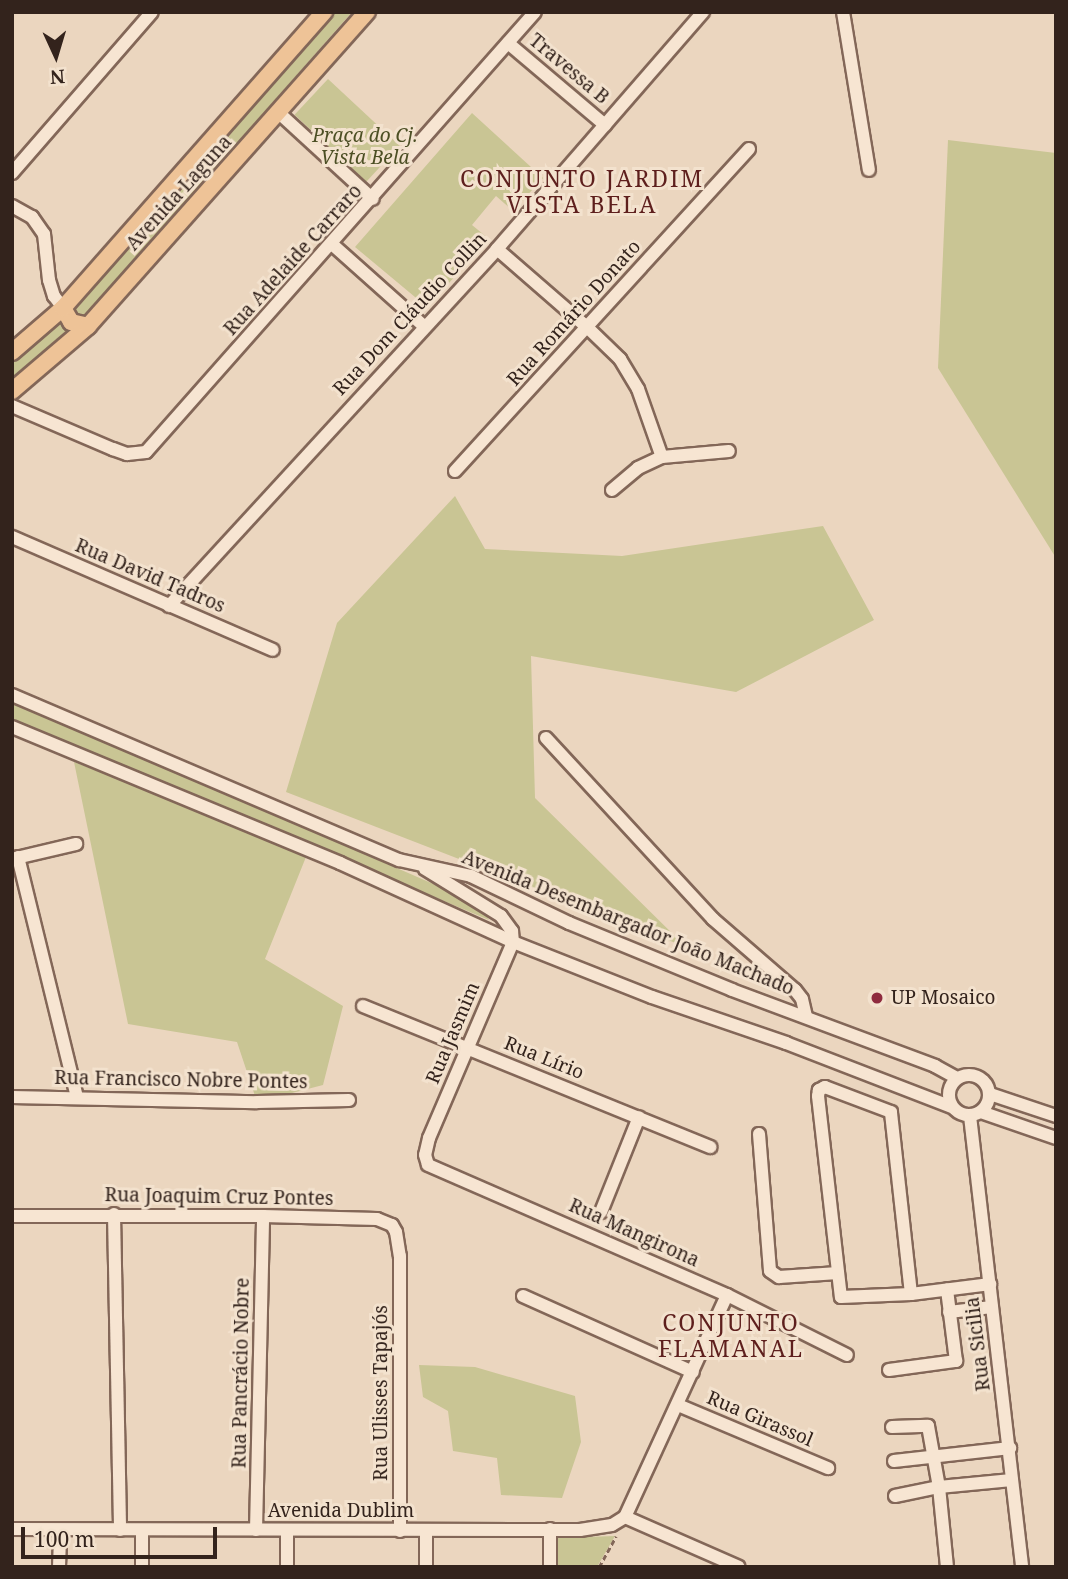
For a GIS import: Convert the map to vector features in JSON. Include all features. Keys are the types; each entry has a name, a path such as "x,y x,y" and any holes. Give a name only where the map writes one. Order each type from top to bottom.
{"main road":[{"name":"Avenida Laguna","path":"12,352 63,308 324,12"},
{"name":"Avenida Laguna","path":"12,391 88,327 367,12"},
{"path":"296,45 320,65"},
{"path":"63,308 71,322 88,327"}],"street":[{"path":"12,173 152,12"},
{"name":"Rua Adelaide Carraro","path":"12,406 127,454 146,452 373,199 535,12"},
{"name":"Rua Dom Cláudio Collin","path":"169,606 497,249 703,12"},
{"path":"843,12 869,170"},
{"name":"Travessa B","path":"509,43 605,125"},
{"path":"279,113 373,199"},
{"name":"Rua Romário Donato","path":"455,471 749,149"},
{"path":"12,206 33,217 44,233 49,280 54,296 63,308"},
{"path":"332,245 424,326"},
{"path":"497,249 620,359 638,389 662,457"},
{"path":"612,490 638,468 662,457 729,451"},
{"name":"Rua David Tadros","path":"12,537 273,650"},
{"name":"Avenida Desembargador João Machado","path":"12,695 258,802 419,865 471,876 582,928 732,990 936,1066 957,1078"},
{"path":"16,731 340,863 513,942 652,997 786,1043 952,1107 960,1114 975,1114 1056,1138"},
{"path":"546,738 713,919 795,990 802,999 806,1016"},
{"path":"76,844 15,858 77,1097"},
{"path":"419,865 501,916 512,931 513,942"},
{"name":"Rua Jasmim","path":"429,1138 513,942"},
{"name":"Rua Lírio","path":"363,1006 711,1147"},
{"path":"952,1107 948,1097 950,1086 957,1078 967,1075 978,1077 986,1084 990,1094 988,1104 975,1114"},
{"path":"911,1294 891,1112 825,1087 819,1090 818,1096 843,1298 911,1294 990,1284"},
{"path":"990,1094 1056,1116"},
{"name":"Rua Francisco Nobre Pontes","path":"12,1097 257,1102 349,1100"},
{"name":"Rua Sicilia","path":"975,1114 992,1307 1022,1567"},
{"path":"601,1212 639,1117"},
{"path":"759,1134 770,1271 779,1277 838,1273"},
{"name":"Rua Mangirona","path":"429,1138 426,1161 440,1173 727,1295 847,1355"},
{"path":"114,1214 120,1530"},
{"name":"Rua Joaquim Cruz Pontes","path":"12,1216 264,1216 386,1222 396,1232 400,1255"},
{"name":"Rua Pancrácio Nobre","path":"256,1530 264,1216"},
{"name":"Rua Ulisses Tapajós","path":"400,1255 400,1531"},
{"path":"889,1370 956,1361 947,1290"},
{"path":"727,1295 625,1517 739,1567"},
{"path":"523,1296 692,1372"},
{"path":"949,1312 992,1307"},
{"name":"Rua Girassol","path":"678,1405 828,1468"},
{"path":"892,1427 928,1426 939,1487 947,1567"},
{"path":"894,1461 1010,1448"},
{"path":"895,1496 939,1487 1012,1480"},
{"name":"Avenida Dublim","path":"12,1530 596,1529 625,1517"},
{"path":"550,1529 550,1567"},
{"path":"59,1567 60,1530"},
{"path":"142,1530 142,1567"},
{"path":"426,1530 426,1567"},
{"path":"287,1531 287,1567"}],"path":[{"path":"599,1567 625,1517"}],"green space":[{"path":"331,12 352,12 96,304 12,379 12,361 85,290 292,61"},
{"name":"Praça do Cj. Vista Bela","path":"328,79 400,146 366,182 295,115"},
{"path":"472,113 543,178 513,211 496,196 472,225 489,239 427,307 355,247"},
{"path":"948,140 1056,153 1056,558 938,368"},
{"path":"455,496 485,549 622,556 823,526 874,620 736,692 531,656 535,798 686,947 286,792 337,623"},
{"path":"12,700 477,903 489,920 12,719"},
{"path":"74,762 308,852 265,959 343,1006 323,1085 257,1102 237,1042 128,1024"},
{"path":"419,1365 475,1367 575,1396 581,1442 562,1498 501,1495 497,1458 453,1451 448,1411 423,1397"},
{"path":"615,1536 597,1567 558,1567 557,1538"}],"place":[{"name":"UP Mosaico","path":"877,998"}],"district":[{"name":"CONJUNTO JARDIM VISTA BELA","path":"582,191"},
{"name":"CONJUNTO FLAMANAL","path":"731,1335"}]}
